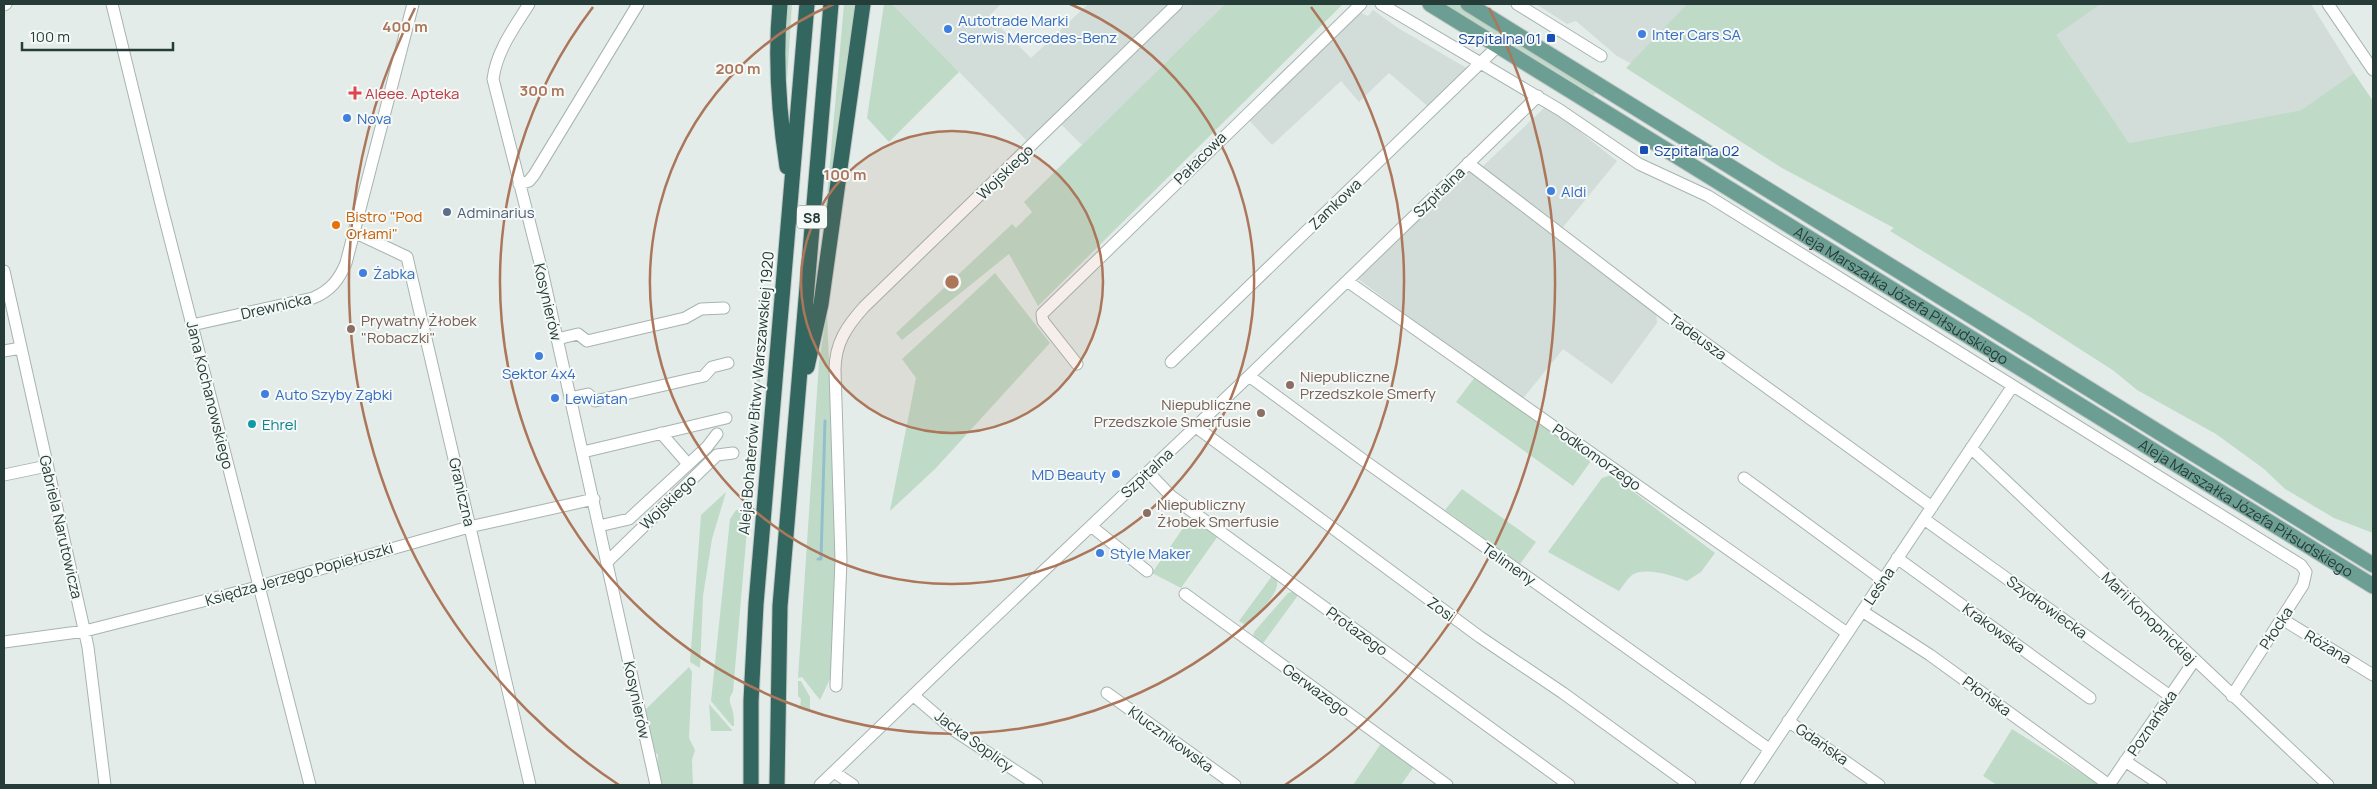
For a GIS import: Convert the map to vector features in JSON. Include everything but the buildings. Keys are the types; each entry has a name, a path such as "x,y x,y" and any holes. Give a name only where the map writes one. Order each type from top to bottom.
{"highway":[{"path":"780,4 779,47 782,136 791,188"},
{"name":"Aleja Bohaterów Bitwy Warszawskiej 1920","path":"751,785 750,750 756,604 807,4"},
{"name":"S8","path":"777,785 776,725 780,606 793,430 831,4"},
{"path":"793,430 821,304 863,4"}],"main road":[{"name":"Aleja Marszałka Józefa Piłsudskiego","path":"1430,4 2373,586"},
{"name":"Aleja Marszałka Józefa Piłsudskiego","path":"1468,4 2373,565"}],"street":[{"name":"Jana Kochanowskiego","path":"112,4 310,785"},
{"name":"Drewnicka","path":"192,325 320,296 340,278 354,232 414,4"},
{"name":"Kosynierów","path":"528,4 501,50 495,65 493,78 529,220 594,499 656,785"},
{"path":"519,184 528,181 534,175 638,4"},
{"name":"Wojskiego","path":"836,686 841,560 835,358 845,331 864,307 1177,4"},
{"name":"Pałacowa","path":"1077,364 1044,321 1042,314 1360,4"},
{"path":"1381,4 1480,64 1538,96 1639,164 1708,196 2012,387"},
{"path":"1520,4 1601,56"},
{"path":"2328,4 2373,70"},
{"name":"Zamkowa","path":"1171,362 1498,46"},
{"name":"Szpitalna","path":"820,785 1196,427 1468,163 1514,122 1538,96"},
{"name":"Tadeusza","path":"1468,163 1668,316 1932,507"},
{"name":"Graniczna","path":"354,232 407,257 530,785"},
{"name":"Gabriela Narutowicza","path":"4,271 85,632 105,785"},
{"name":"Podkomorzego","path":"1347,281 1847,632"},
{"path":"557,339 578,334 587,341 686,318 701,309 724,308"},
{"path":"4,351 21,348"},
{"path":"570,398 588,394 594,401 658,387 704,376 712,366 728,363"},
{"name":"Telimeny","path":"1249,376 1366,462 1769,750"},
{"name":"Leśna","path":"1746,785 2012,387"},
{"name":"Płocka","path":"2012,387 2295,560 2306,572 2306,578 2282,619 2232,696"},
{"path":"583,452 726,418"},
{"name":"Zosi","path":"1196,427 1480,638 1563,693 1690,785"},
{"path":"661,433 688,464"},
{"path":"599,526 629,518 688,464 717,434"},
{"name":"Marii Konopnickiej","path":"1972,448 2194,661 2328,785"},
{"name":"Wojskiego","path":"608,561 717,454 733,453"},
{"path":"4,475 47,466"},
{"name":"Protazego","path":"1148,472 1171,496 1569,785"},
{"path":"1744,478 1882,580"},
{"name":"Księdza Jerzego Popiełuszki","path":"4,642 85,632 260,586 469,526 594,499"},
{"name":"Szydłowiecka","path":"1924,519 2170,696"},
{"path":"1090,526 1147,571"},
{"name":"Krakowska","path":"1897,558 2090,698"},
{"name":"Gerwazego","path":"1186,594 1447,785"},
{"name":"Płońska","path":"1862,610 1930,655 2109,785"},
{"name":"Różana","path":"2282,619 2373,675"},
{"name":"Poznańska","path":"2109,785 2194,661"},
{"name":"Klucznikowska","path":"1107,693 1235,785"},
{"name":"Jacka Soplicy","path":"913,695 955,731 1037,785"},
{"name":"Gdańska","path":"1788,721 1879,785"},
{"path":"2125,761 2161,785"},
{"path":"834,772 853,785"}],"shaded area":[{"path":"892,4 1001,4 989,16 1031,58 1088,4 1172,4 1029,143"},
{"path":"1186,4 1225,4 1082,145 1061,124"},
{"path":"1536,4 1687,4 1632,64 1617,56 1576,21 1567,24"},
{"path":"2101,4 2311,4 2354,73 2301,110 2129,143 2055,35"},
{"path":"1373,10 1398,28 1470,70 1430,108 1389,73 1359,102 1341,81 1272,145 1247,118 1361,13 1368,16"},
{"path":"1544,108 1551,109 1617,161 1559,232 1479,170"},
{"path":"1468,163 1656,311 1657,323 1612,384 1563,349 1521,401 1353,275"}],"green space":[{"path":"787,4 792,4 787,80 785,46"},
{"path":"844,4 857,4 824,230"},
{"path":"884,4 892,4 959,72 889,142 867,118"},
{"path":"1225,4 1343,4 1038,306 1009,254 902,340 896,333 1012,224 1016,228 1032,212 1024,202"},
{"path":"1446,4 1457,4 1597,91 1594,95"},
{"path":"1687,4 2101,4 2056,35 2129,143 2301,110 2354,73 2373,101 2373,533 2334,518 2285,489 2264,469 2216,434 2137,390 2114,371 1890,231 1894,228 1782,168 1626,68"},
{"path":"995,273 1050,343 936,468 890,511 916,378 902,359"},
{"path":"763,310 766,310 733,692 730,700 734,717 734,726 732,726 711,701 730,519 736,510 745,509"},
{"path":"827,311 836,543 834,658 830,679 820,700 802,677 798,678 819,362"},
{"path":"1475,377 1591,461 1573,486 1456,402"},
{"path":"1611,475 1715,553 1701,572 1687,581 1660,573 1637,572 1630,577 1619,591 1548,552 1602,478"},
{"path":"1462,489 1536,542 1520,564 1445,510"},
{"path":"726,492 712,539 703,596 700,668 690,662 701,515"},
{"path":"1190,518 1218,536 1181,588 1152,573"},
{"path":"1272,576 1277,579 1277,585 1272,597 1248,623 1244,624 1239,621"},
{"path":"1295,591 1299,594 1261,646 1253,637 1254,632 1288,593"},
{"path":"689,667 692,672 689,738 695,750 692,760 693,785 661,785 657,768 658,755 655,752 645,710"},
{"path":"798,681 801,681 810,697 810,709 797,709 800,707 801,699 798,696"},
{"path":"709,704 732,730 732,731 711,731"},
{"path":"2012,729 2100,785 1997,785 1983,776"},
{"path":"1382,742 1415,765 1401,785 1353,785"}],"waterway":[{"path":"818,559 821,559 825,421"}],"place":[{"name":"Autotrade Marki Serwis Mercedes-Benz","path":"948,29"},
{"name":"Inter Cars SA","path":"1642,34"},
{"name":"Szpitalna 01","path":"1551,38"},
{"name":"Aleee. Apteka","path":"355,93"},
{"name":"Nova","path":"347,118"},
{"name":"Szpitalna 02","path":"1644,150"},
{"name":"Aldi","path":"1551,191"},
{"name":"Adminarius","path":"447,212"},
{"name":"Bistro \"Pod Orłami\"","path":"336,225"},
{"name":"Żabka","path":"363,273"},
{"name":"Prywatny Żłobek \"Robaczki\"","path":"351,329"},
{"name":"Sektor 4x4","path":"539,356"},
{"name":"Niepubliczne Przedszkole Smerfy","path":"1290,385"},
{"name":"Auto Szyby Ząbki","path":"265,394"},
{"name":"Lewiatan","path":"555,398"},
{"name":"Niepubliczne Przedszkole Smerfusie","path":"1261,413"},
{"name":"Ehrel","path":"252,424"},
{"name":"MD Beauty","path":"1116,474"},
{"name":"Niepubliczny Żłobek Smerfusie","path":"1147,513"},
{"name":"Style Maker","path":"1100,553"}]}
